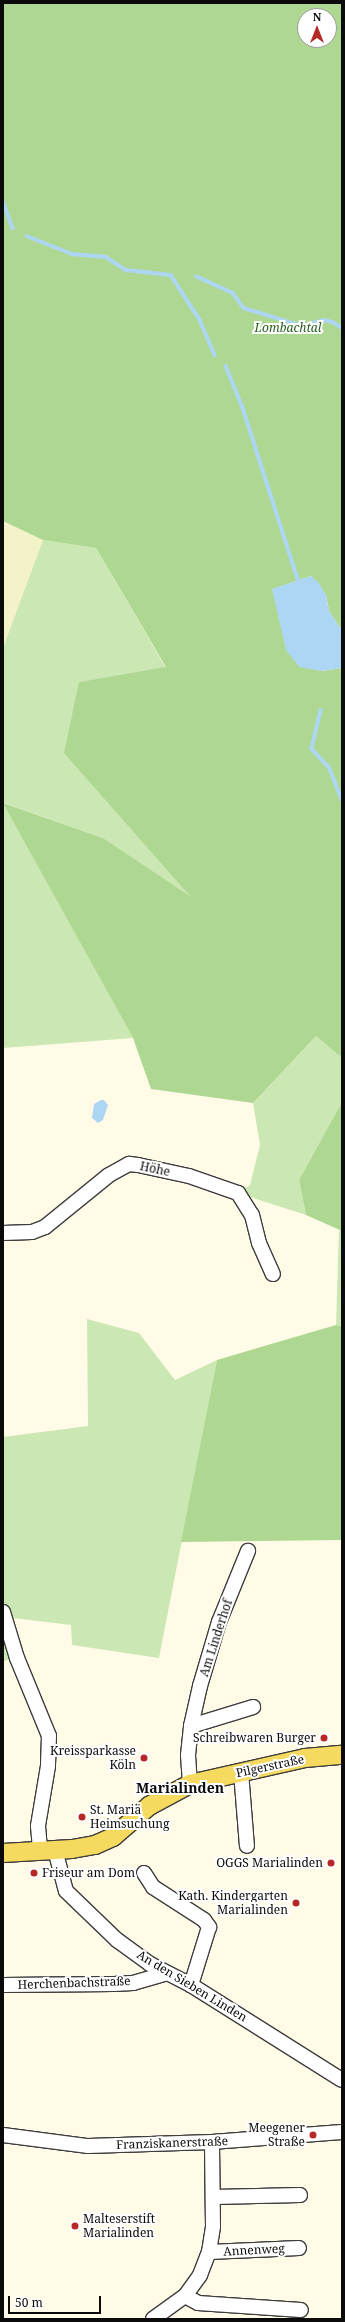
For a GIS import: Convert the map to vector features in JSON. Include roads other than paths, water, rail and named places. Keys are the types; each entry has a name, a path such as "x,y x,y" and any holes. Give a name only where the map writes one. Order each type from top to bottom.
{"main road":[{"name":"Pilgerstraße","path":"3,1853 47,1850 102,1843 113,1837 149,1806 190,1784 305,1758 342,1755"}],"street":[{"name":"Höhe","path":"3,1234 32,1232 45,1227 109,1175 129,1164 138,1165 189,1176 238,1193 252,1215 259,1243 273,1274"},
{"name":"Am Linderhof","path":"190,1784 188,1755 191,1726 219,1622 248,1551"},
{"name":"An den Sieben Linden","path":"3,1612 17,1658 49,1736 49,1751 38,1826 47,1850 66,1891 117,1940 167,1973 191,1985 342,2080"},
{"path":"191,1726 253,1707"},
{"path":"241,1772 247,1846"},
{"path":"144,1873 153,1887 204,1920 209,1927 207,1938 191,1985"},
{"name":"Herchenbachstraße","path":"3,1985 133,1983 167,1973"},
{"name":"Franziskanerstraße","path":"3,2135 88,2146 212,2142 342,2132"},
{"path":"153,2319 185,2296 200,2275 209,2252 214,2196 212,2142"},
{"path":"214,2196 300,2196"},
{"name":"Annenweg","path":"209,2252 298,2248"},
{"path":"185,2296 198,2303 301,2310"}],"water":[{"path":"311,576 319,583 326,595 329,611 342,631 342,668 321,671 299,667 286,650 272,589"},
{"path":"104,1100 108,1105 103,1120 98,1123 92,1118 94,1104"}],"waterway":[{"path":"3,201 13,228"},
{"path":"27,236 72,254 106,257 126,270 171,275 200,320 215,355"},
{"path":"196,276 233,293 244,308 302,326 324,320 333,322 342,328"},
{"path":"226,366 243,408 298,579"},
{"path":"321,710 312,749 329,767 342,799"}],"place":[{"name":"Schreibwaren Burger","path":"324,1738"},
{"name":"Kreissparkasse Köln","path":"144,1758"},
{"name":"St. Mariä Heimsuchung","path":"82,1817"},
{"name":"OGGS Marialinden","path":"331,1863"},
{"name":"Friseur am Dom","path":"34,1873"},
{"name":"Kath. Kindergarten Marialinden","path":"296,1903"},
{"name":"Meegener Straße","path":"313,2135"},
{"name":"Malteserstift Marialinden","path":"75,2226"}],"district":[{"name":"Marialinden","path":"180,1788"}],"park label":[{"name":"Lombachtal","path":"288,328"}]}
